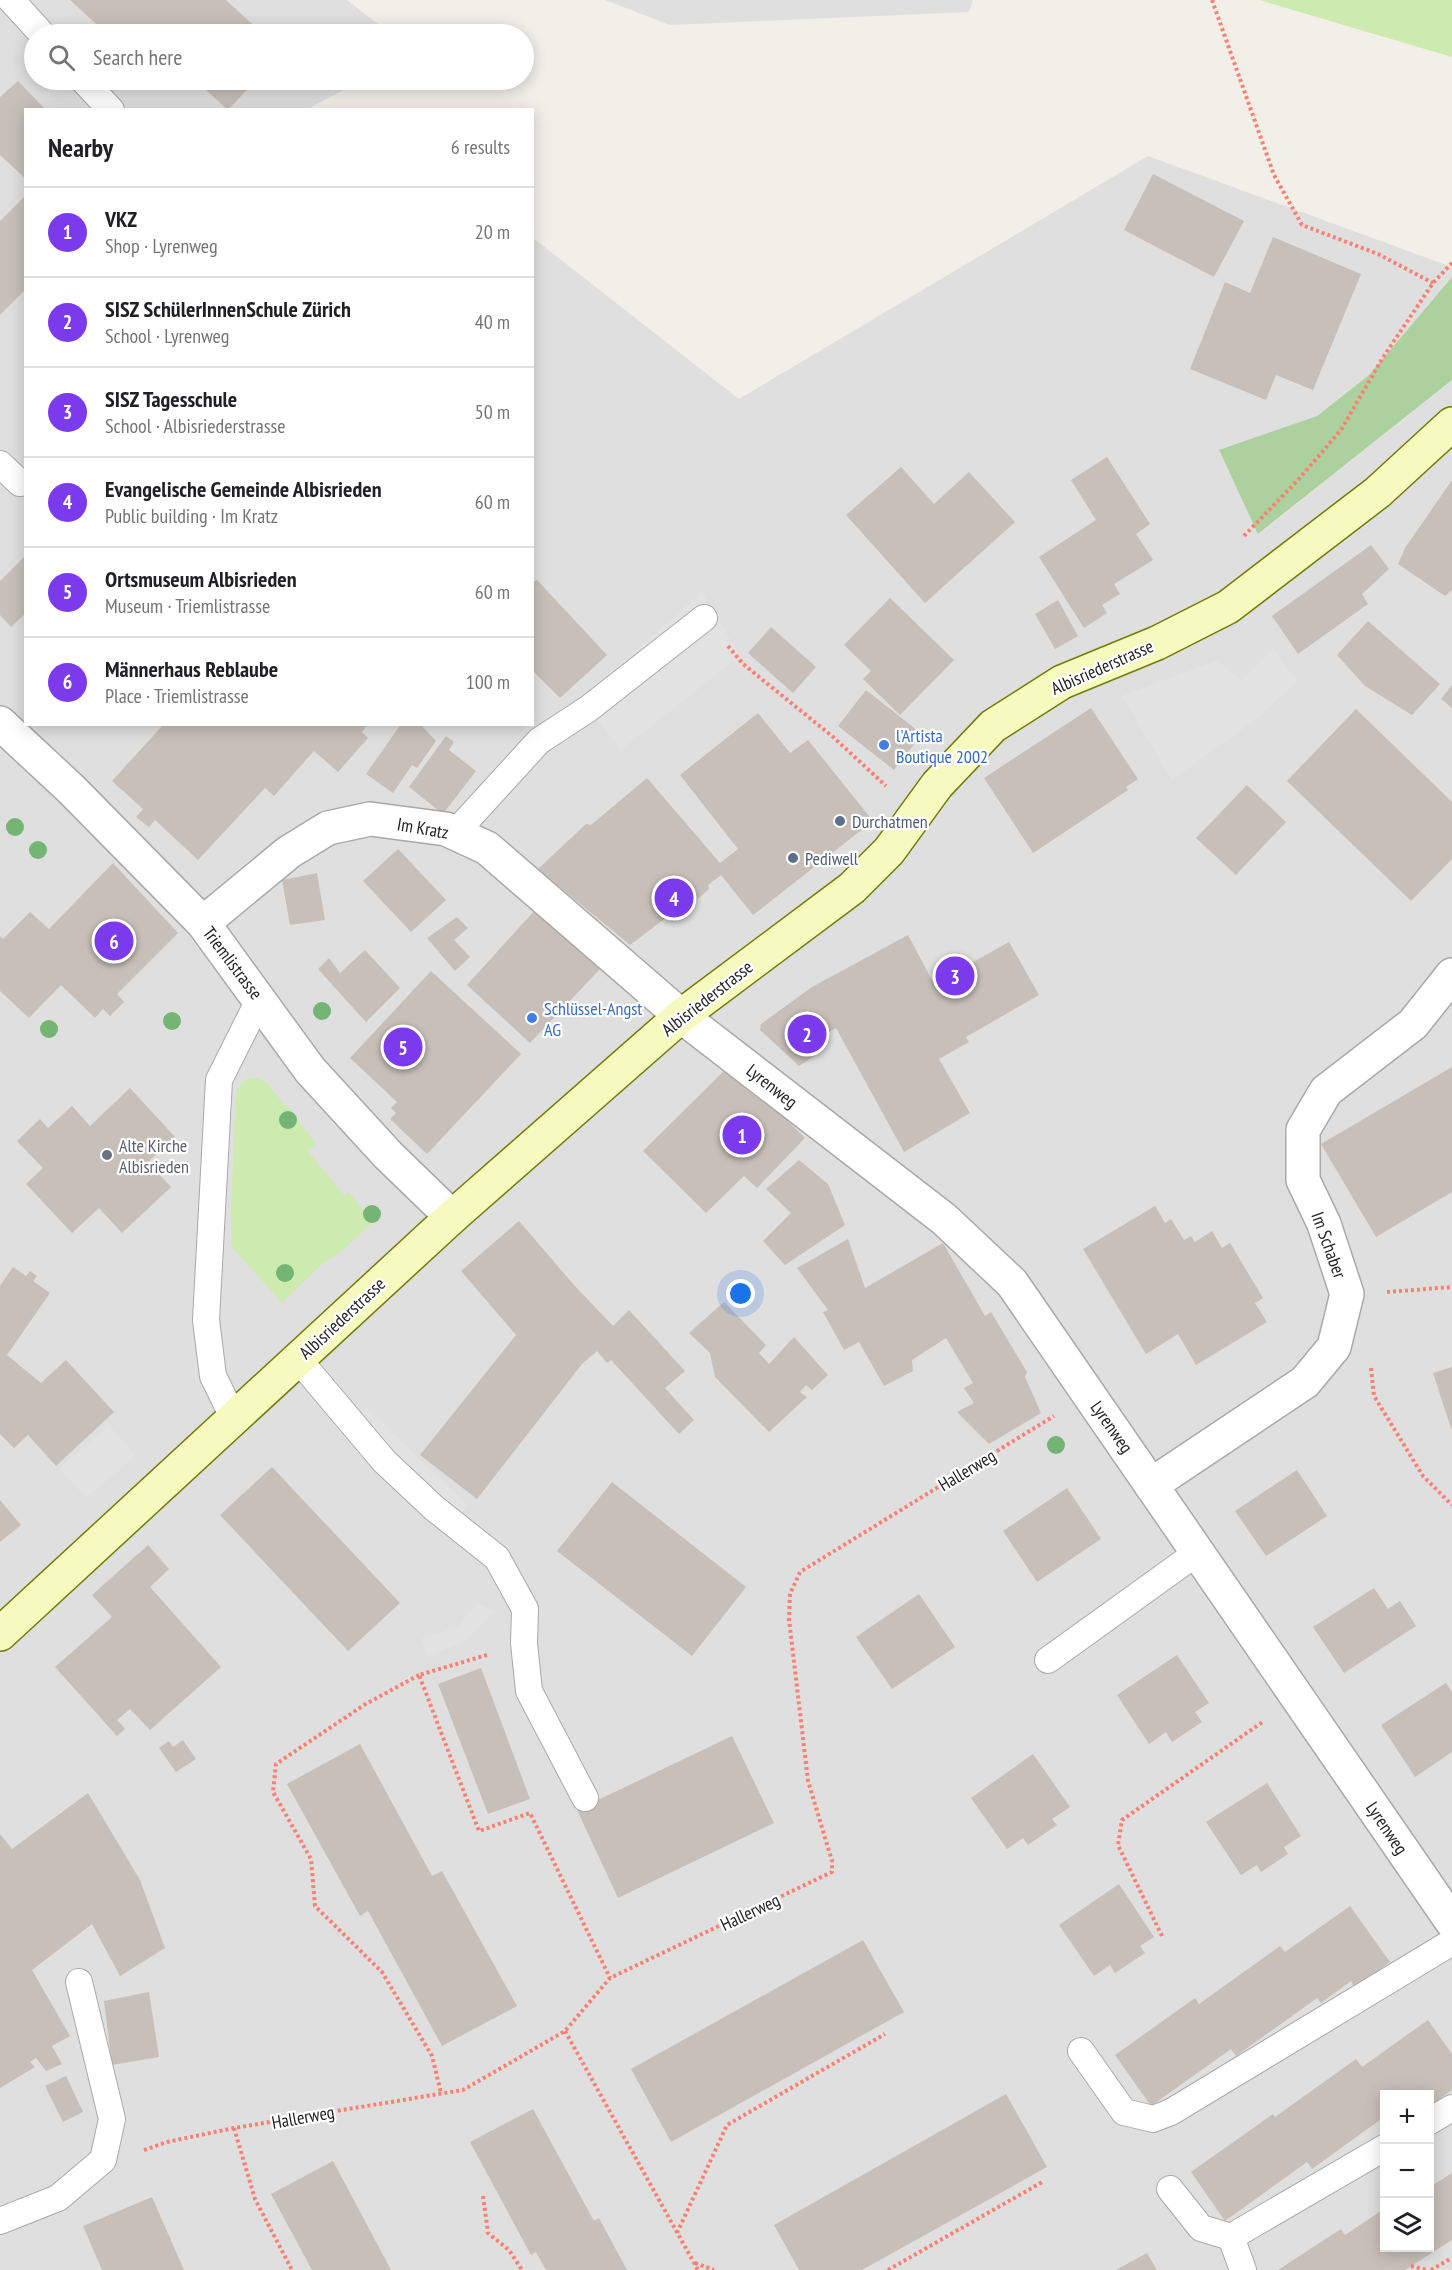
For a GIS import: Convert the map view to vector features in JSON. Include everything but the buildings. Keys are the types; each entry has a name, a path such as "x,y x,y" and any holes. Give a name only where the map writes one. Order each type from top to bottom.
{"main road":[{"name":"Albisriederstrasse","path":"0,1634 452,1217 681,1016 852,888 889,851 937,784 993,726 1062,681 1157,643 1228,607 1377,492 1452,424"}],"street":[{"name":"Triemlistrasse","path":"0,723 71,789 203,923 260,998 310,1070 388,1155 452,1217"},
{"name":"Im Kratz","path":"203,923 289,852 328,828 369,819 446,829 487,848 681,1016"},
{"name":"Im Schaber","path":"1151,1485 1305,1382 1334,1347 1347,1294 1324,1224 1303,1180 1303,1130 1326,1091 1413,1024 1452,975"},
{"name":"Lyrenweg","path":"681,1016 944,1219 1012,1283 1452,1922"}],"lane":[{"path":"11,0 33,24"},
{"path":"92,90 109,108"},
{"path":"0,464 20,483"},
{"path":"455,833 539,741 588,709 704,618"},
{"path":"234,1419 213,1376 206,1320 219,1080 260,998"},
{"path":"298,1359 384,1461 434,1508 497,1558 525,1609 524,1644 529,1691 585,1798"},
{"path":"1048,1660 1198,1552"},
{"path":"1082,2051 1124,2112 1153,2120 1171,2112 1452,1942"},
{"path":"0,2222 58,2198 103,2160 112,2120 79,1982"},
{"path":"1434,2119 1452,2108"},
{"path":"1170,2189 1201,2228 1231,2237 1380,2150"},
{"path":"1231,2237 1244,2270"}],"path":[{"path":"1212,0 1274,175 1302,225 1378,254 1433,283"},
{"path":"1245,536 1341,430 1382,359 1433,283 1452,263"},
{"path":"704,618 742,664 832,736 890,789"},
{"path":"1385,1292 1452,1287"},
{"path":"1370,1361 1374,1396 1423,1476 1452,1505"},
{"name":"Hallerweg","path":"103,2160 117,2159 167,2142 234,2128 463,2090 565,2031 610,1978 832,1872 832,1861 808,1781 789,1619 790,1594 800,1572 1055,1416"},
{"path":"441,2093 432,2056 382,1972 315,1906 311,1859 273,1792 276,1764 364,1705 419,1675 524,1644"},
{"path":"419,1675 479,1831 530,1813 610,1978"},
{"path":"1162,1936 1118,1845 1122,1820 1265,1720"},
{"path":"565,2031 698,2270"},
{"path":"677,2233 727,2124 885,2034"},
{"path":"234,2128 255,2199 292,2270"},
{"path":"888,2270 1044,2181"},
{"path":"483,2196 488,2233 509,2250 522,2270"},
{"path":"1411,2266 1429,2270 1452,2258"},
{"path":"694,2263 714,2270"}],"shaded area":[{"path":"0,0 347,0 378,24 24,24 24,90 343,90 310,108 24,108 24,726 534,726 534,239 739,399 1148,156 1452,267 1452,277 1369,375 1317,416 1219,451 1259,534 1452,380 1452,2270 0,2270"},
{"path":"605,0 973,0 969,12 670,25"},
{"path":"702,592 740,656 621,750 580,699"},
{"path":"1273,648 1297,681 1255,720 1172,780 1122,696 1218,660 1241,681"},
{"path":"365,1406 468,1506 458,1516 355,1416"},
{"path":"109,1425 136,1456 86,1498 59,1468"},
{"path":"477,1603 494,1611 467,1640 429,1656 421,1639 457,1627"}],"green space":[{"path":"1259,0 1452,0 1452,57"},
{"path":"1452,277 1452,380 1258,534 1219,450 1317,416 1369,375"},
{"path":"250,1078 258,1078 268,1084 317,1144 308,1151 345,1196 349,1192 373,1222 343,1250 320,1266 282,1303 232,1247 231,1206 236,1091 242,1082"}],"place":[{"name":"l'Artista Boutique 2002","path":"884,745"},
{"name":"Durchatmen","path":"840,821"},
{"name":"Pediwell","path":"793,858"},
{"name":"Evangelische Gemeinde Albisrieden","path":"674,898"},
{"name":"Männerhaus Reblaube","path":"114,941"},
{"name":"SISZ Tagesschule","path":"955,976"},
{"name":"Schlüssel-Angst AG","path":"532,1018"},
{"name":"SISZ SchülerInnenSchule Zürich","path":"807,1034"},
{"name":"Ortsmuseum Albisrieden","path":"403,1047"},
{"name":"VKZ","path":"742,1135"},
{"name":"Alte Kirche Albisrieden","path":"107,1155"}]}
